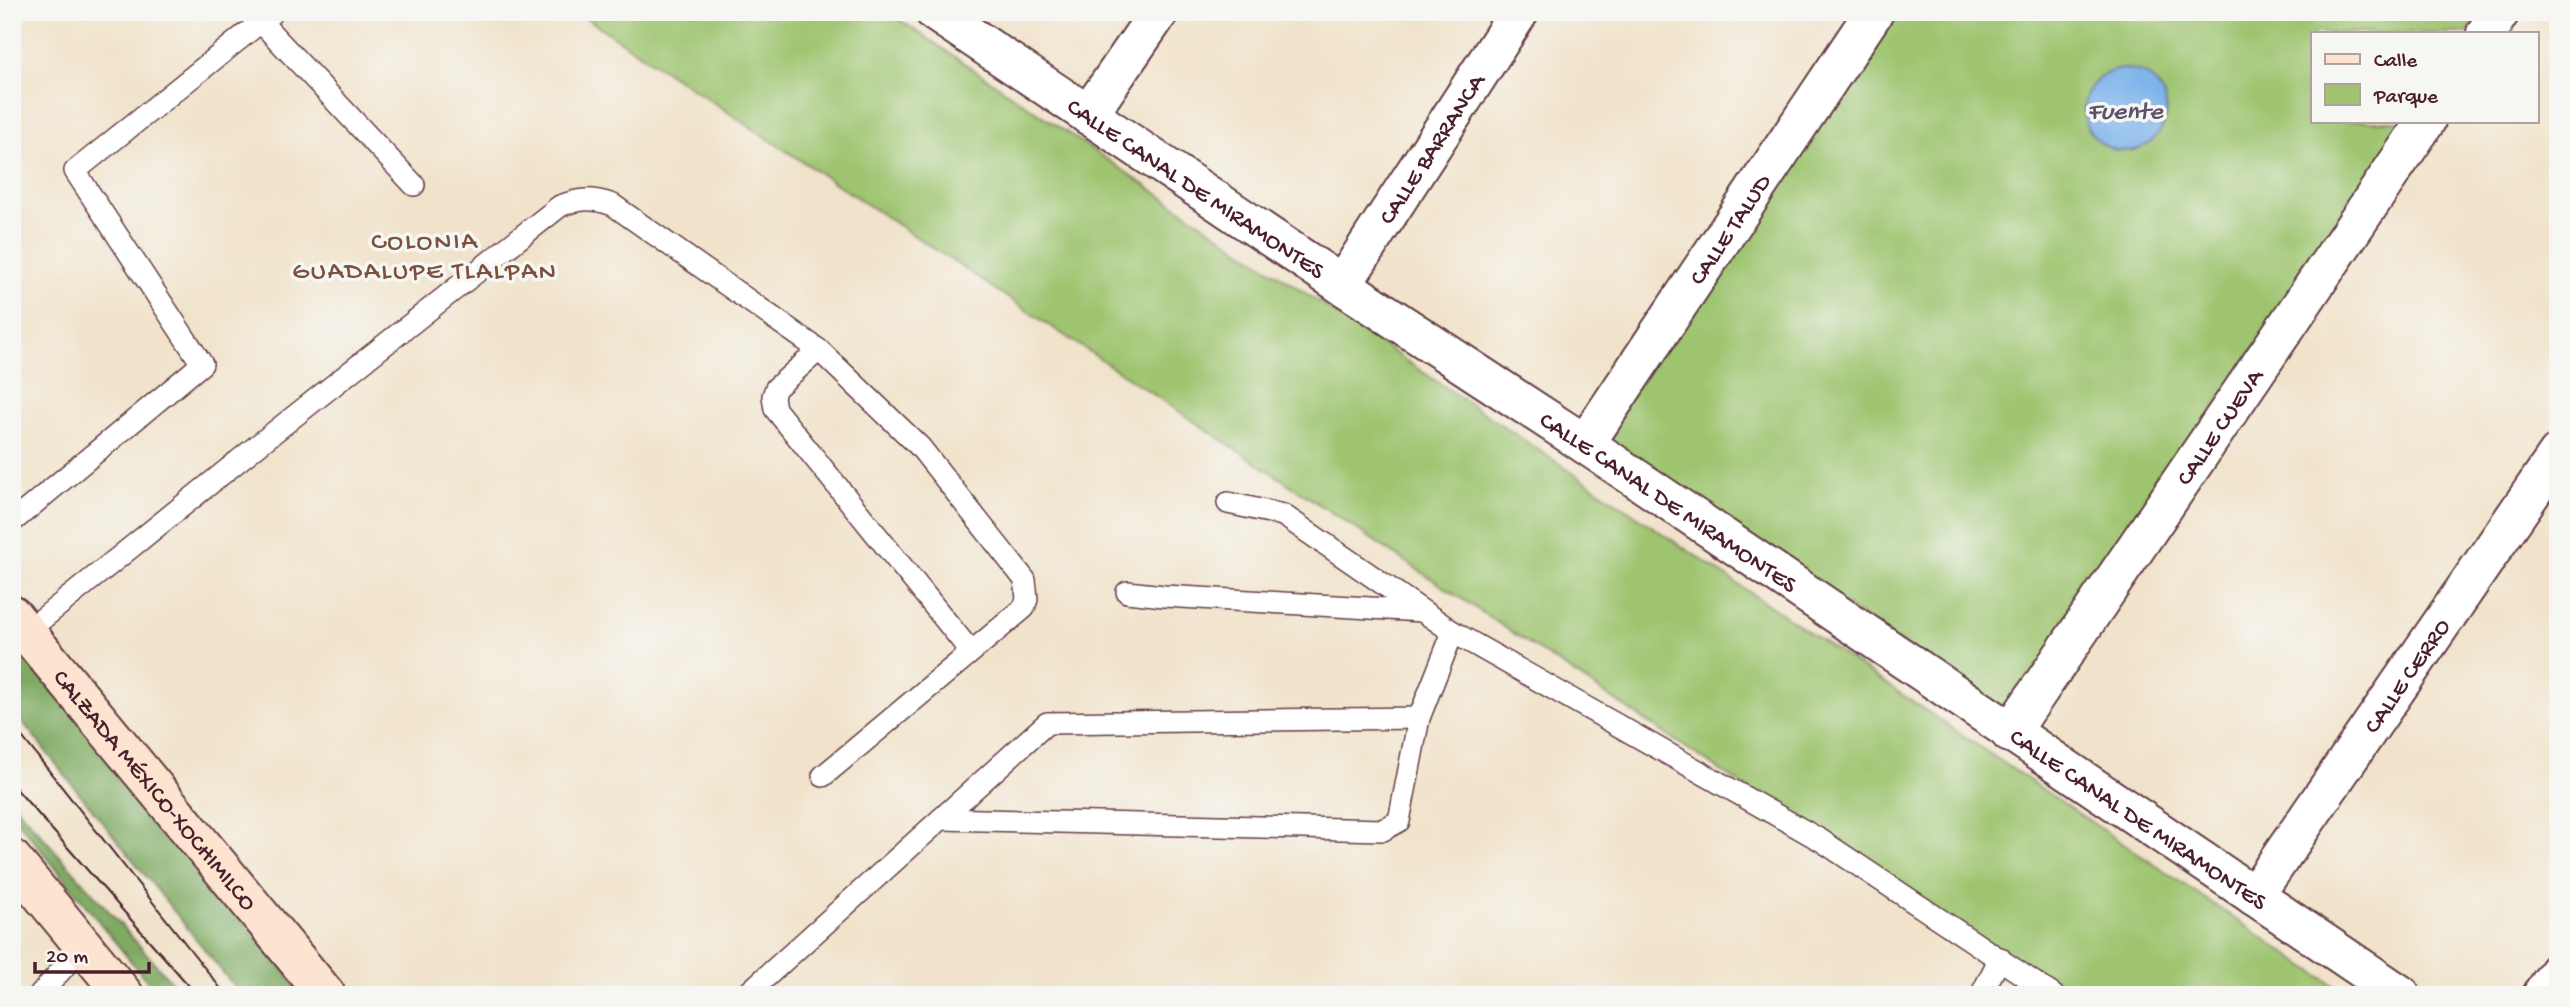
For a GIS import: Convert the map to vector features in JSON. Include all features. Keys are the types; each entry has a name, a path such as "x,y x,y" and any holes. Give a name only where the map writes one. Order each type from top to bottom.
{"main road":[{"name":"CALZADA MÉXICO-XOCHIMILCO","path":"19,624 326,995"},
{"path":"12,859 124,995"}],"street":[{"name":"CALLE CANAL DE MIRAMONTES","path":"934,12 1585,444 2401,995"},
{"path":"1088,115 1159,12"},
{"name":"CALLE BARRANCA","path":"1342,285 1520,12"},
{"name":"CALLE TALUD","path":"1585,444 1874,12"},
{"path":"2487,32 2500,12"},
{"name":"CALLE CUEVA","path":"2010,733 2425,122"},
{"name":"CALLE CERRO","path":"2254,896 2558,454"},
{"path":"2542,995 2558,972"}],"lane":[{"path":"12,522 202,364 75,172 267,17 414,185"},
{"path":"19,624 560,206 578,199 595,199 613,205 819,350 920,447 1025,580 1027,599 1024,608 823,776"},
{"path":"819,350 776,388 773,396 775,409 971,652"},
{"path":"1228,502 1283,515 1453,632 1822,841 2053,995"},
{"path":"1127,592 1423,611"},
{"path":"941,819 1383,830 1399,821 1419,718 1453,632"},
{"path":"746,995 1047,723 1419,718"},
{"path":"40,995 83,945"},
{"path":"1981,995 2000,958"}],"green space":[{"path":"577,12 888,12 2348,995 2059,995"},
{"path":"1890,12 2481,12 2468,32 2311,32 2311,122 2407,122 2007,715 1600,437"},
{"path":"12,638 304,995 241,995 12,709"},
{"path":"12,802 183,995 158,995 12,814"}],"water":[{"name":"Fuente","path":"2125,69 2141,72 2154,81 2163,94 2166,110 2163,126 2154,139 2141,148 2125,151 2109,148 2096,139 2087,126 2084,110 2087,94 2096,81 2109,72"}],"tram line":[{"path":"12,724 226,995"},
{"path":"12,784 197,995"}],"district":[{"name":"COLONIA GUADALUPE TLALPAN","path":"425,254"}]}
